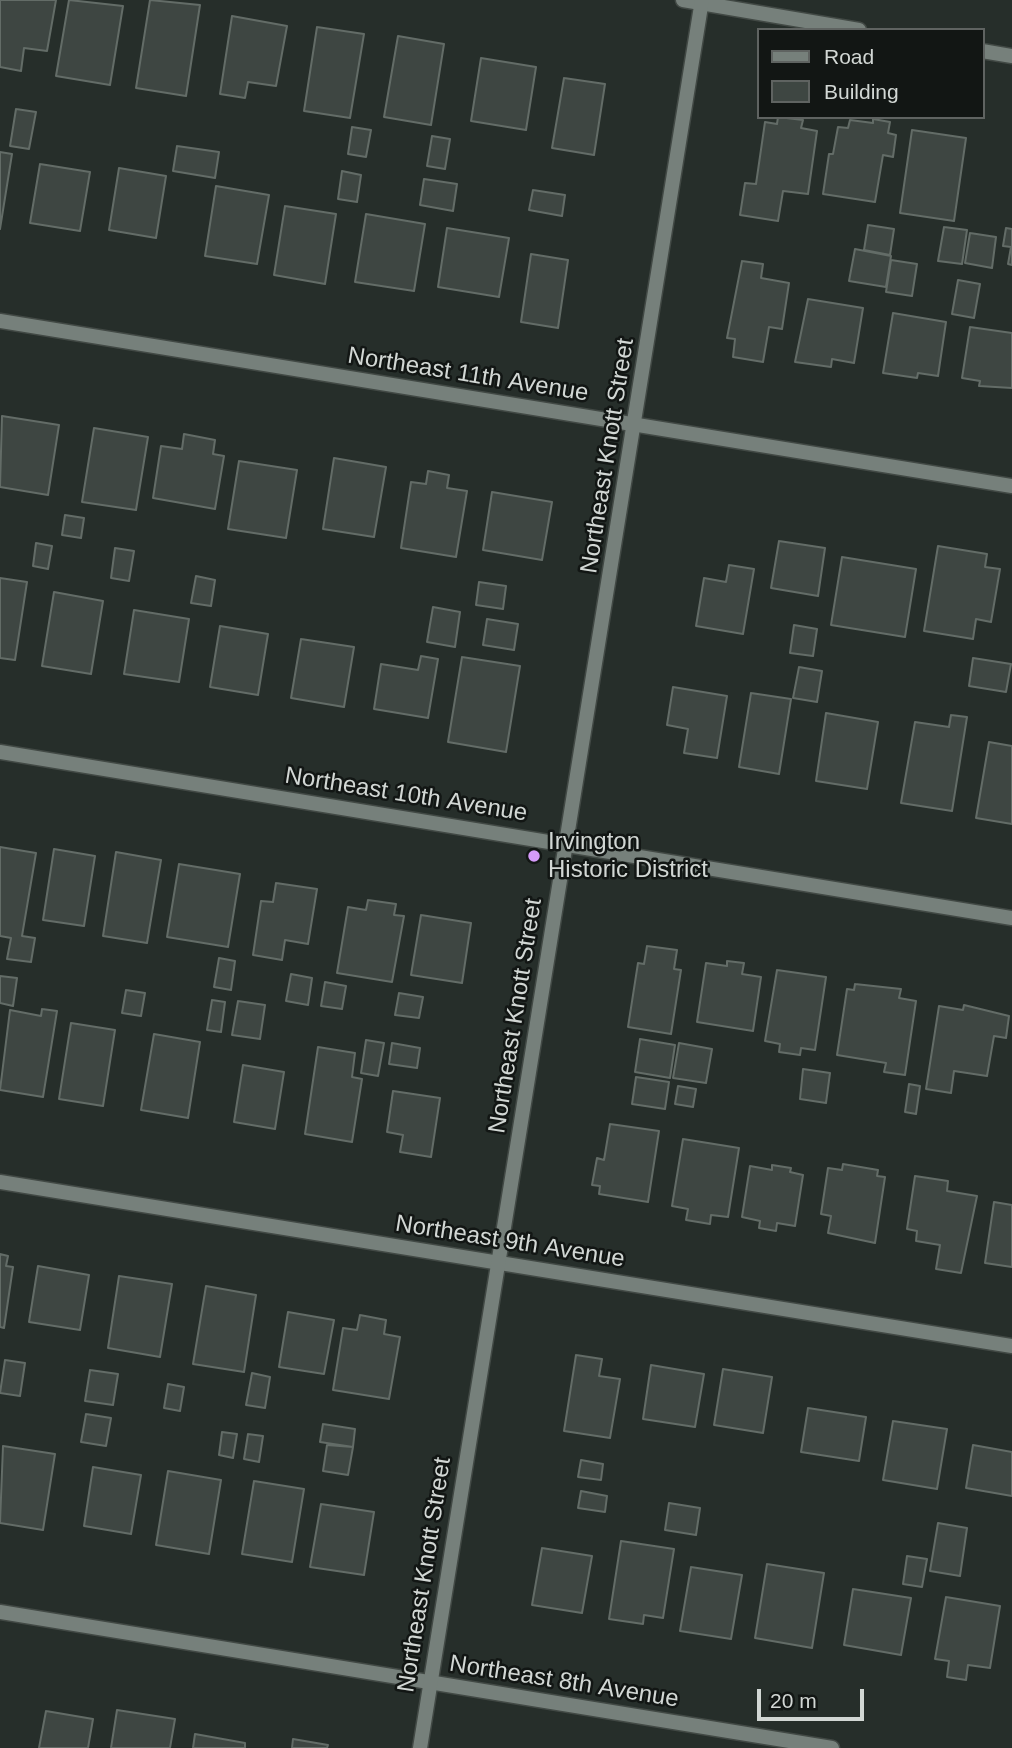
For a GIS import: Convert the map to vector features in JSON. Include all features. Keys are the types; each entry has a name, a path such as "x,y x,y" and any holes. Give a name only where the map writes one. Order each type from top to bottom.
{"street":[{"path":"683,0 848,28"},
{"name":"Northeast Knott Street","path":"420,1748 636,426 702,2"},
{"path":"984,51 1012,56"},
{"name":"Northeast 11th Avenue","path":"0,321 1012,486"},
{"name":"Northeast 10th Avenue","path":"0,752 1012,918"},
{"name":"Northeast 9th Avenue","path":"0,1182 1012,1346"},
{"name":"Northeast 8th Avenue","path":"0,1612 832,1748"}],"building":[{"path":"0,0 56,0 47,51 24,48 21,71 0,67"},
{"path":"69,0 123,6 110,85 56,76"},
{"path":"150,0 200,5 186,96 136,88"},
{"path":"232,16 287,26 276,86 248,82 245,98 220,94"},
{"path":"317,27 364,34 350,118 304,111"},
{"path":"398,36 444,44 431,125 384,117"},
{"path":"481,58 536,67 526,130 471,121"},
{"path":"564,78 605,84 594,155 552,148"},
{"path":"16,109 36,112 29,149 10,146"},
{"path":"778,119 803,120 801,128 817,131 808,194 783,191 778,221 740,215 745,183 756,184 765,122 777,124"},
{"path":"873,119 890,122 888,133 896,135 893,157 883,155 875,202 823,194 829,154 833,154 838,127 848,128 850,120 873,123"},
{"path":"352,127 371,130 366,157 348,154"},
{"path":"912,130 966,138 954,221 900,213"},
{"path":"432,136 450,139 445,169 427,166"},
{"path":"177,146 219,152 215,178 173,171"},
{"path":"0,152 12,154 0,229"},
{"path":"40,164 90,172 80,231 30,223"},
{"path":"119,168 166,176 156,238 109,230"},
{"path":"342,171 361,175 357,202 338,199"},
{"path":"424,179 457,184 453,211 420,205"},
{"path":"216,186 269,195 257,264 205,256"},
{"path":"533,190 565,195 562,216 529,210"},
{"path":"285,206 336,214 325,284 274,275"},
{"path":"366,214 425,224 414,291 355,282"},
{"path":"868,225 894,229 890,255 864,250"},
{"path":"944,227 967,230 962,264 938,261"},
{"path":"447,228 509,238 499,297 438,287"},
{"path":"1006,228 1012,229 1012,265 1008,264 1011,247 1003,246"},
{"path":"970,233 996,237 992,268 965,263"},
{"path":"855,249 891,256 886,287 849,281"},
{"path":"531,254 568,260 558,328 521,322"},
{"path":"891,260 917,264 912,296 886,292"},
{"path":"742,261 763,264 761,278 789,283 782,329 769,327 763,362 733,357 735,339 727,338"},
{"path":"958,280 980,284 974,318 952,314"},
{"path":"808,299 863,308 854,363 832,359 831,367 795,362"},
{"path":"893,313 946,322 938,376 918,373 917,378 883,373"},
{"path":"970,327 1012,333 1012,388 979,386 980,381 962,378"},
{"path":"2,416 59,425 48,495 0,487"},
{"path":"94,428 148,437 136,510 82,502"},
{"path":"184,434 215,440 213,454 224,456 215,509 153,498 161,446 182,449"},
{"path":"334,458 386,467 374,537 323,529"},
{"path":"239,461 297,470 286,538 228,529"},
{"path":"428,471 449,475 447,488 467,491 456,557 401,548 411,482 426,484"},
{"path":"492,492 552,502 542,560 483,550"},
{"path":"65,515 84,518 81,538 62,535"},
{"path":"779,541 825,548 818,596 771,588"},
{"path":"36,543 52,546 48,569 33,566"},
{"path":"938,546 987,554 985,567 1000,569 991,622 976,619 973,639 924,631"},
{"path":"115,548 134,551 129,581 111,578"},
{"path":"842,557 916,569 905,637 831,625"},
{"path":"729,565 754,569 743,634 696,626 704,578 726,582"},
{"path":"196,576 215,580 211,606 191,603"},
{"path":"0,578 27,582 15,660 0,658"},
{"path":"479,582 506,586 503,609 476,605"},
{"path":"54,592 103,601 91,674 42,666"},
{"path":"433,607 460,612 455,647 427,642"},
{"path":"134,610 189,619 179,682 124,674"},
{"path":"487,619 518,624 514,650 483,645"},
{"path":"794,625 817,629 813,656 790,653"},
{"path":"220,626 268,634 258,695 210,687"},
{"path":"301,639 354,647 344,707 291,698"},
{"path":"421,656 438,659 428,718 374,709 381,664 418,670"},
{"path":"462,657 520,666 506,752 448,742"},
{"path":"973,658 1011,664 1006,692 969,686"},
{"path":"799,667 822,671 817,702 793,698"},
{"path":"673,687 727,696 717,758 684,753 688,729 667,725"},
{"path":"751,693 791,699 779,774 739,767"},
{"path":"826,713 878,722 867,789 816,781"},
{"path":"951,715 967,717 952,811 901,803 915,722 949,727"},
{"path":"989,742 1012,746 1012,824 976,818"},
{"path":"0,847 36,853 22,936 35,938 31,962 7,959 11,938 0,936"},
{"path":"54,849 95,856 84,926 43,920"},
{"path":"116,852 161,860 147,943 103,936"},
{"path":"179,864 240,874 228,947 167,937"},
{"path":"276,883 317,889 308,944 285,940 282,960 253,955 261,901 273,902"},
{"path":"368,900 396,904 394,915 404,916 392,982 337,973 348,907 366,910"},
{"path":"421,915 471,923 462,983 411,975"},
{"path":"647,946 677,950 674,969 681,970 671,1034 628,1027 638,963 644,964"},
{"path":"219,958 235,961 231,990 214,987"},
{"path":"727,961 744,963 742,974 761,977 753,1031 697,1022 706,963 727,966"},
{"path":"777,970 826,977 815,1050 801,1048 800,1055 779,1052 780,1044 765,1041"},
{"path":"291,974 312,978 308,1005 286,1001"},
{"path":"0,976 17,978 13,1006 0,1003"},
{"path":"325,982 346,986 342,1009 321,1006"},
{"path":"855,984 901,989 899,998 916,1001 905,1075 884,1072 886,1063 837,1055 847,989 854,990"},
{"path":"126,990 145,993 141,1016 122,1013"},
{"path":"399,993 423,997 419,1018 395,1015"},
{"path":"212,1000 225,1002 221,1032 207,1030"},
{"path":"238,1001 265,1005 260,1039 232,1035"},
{"path":"964,1005 1009,1016 1006,1038 994,1036 987,1076 954,1071 951,1093 926,1089 939,1006 963,1010"},
{"path":"42,1009 57,1011 43,1097 0,1090 10,1010 41,1016"},
{"path":"71,1023 115,1030 103,1106 59,1099"},
{"path":"154,1034 200,1042 188,1118 141,1110"},
{"path":"640,1039 675,1045 670,1078 635,1072"},
{"path":"366,1040 384,1043 378,1076 361,1073"},
{"path":"392,1043 420,1048 417,1068 389,1064"},
{"path":"679,1043 712,1049 706,1083 673,1078"},
{"path":"318,1047 355,1053 352,1077 362,1079 352,1142 305,1134"},
{"path":"243,1065 284,1072 275,1129 234,1122"},
{"path":"803,1069 830,1073 826,1103 800,1099"},
{"path":"636,1077 669,1082 665,1109 632,1104"},
{"path":"909,1084 920,1086 916,1114 905,1112"},
{"path":"678,1086 696,1089 693,1107 675,1104"},
{"path":"393,1091 440,1098 431,1157 400,1152 403,1135 387,1132"},
{"path":"610,1124 659,1131 648,1202 599,1194 600,1186 592,1185 597,1158 604,1160"},
{"path":"683,1139 739,1148 728,1217 711,1215 710,1224 686,1220 688,1209 672,1206"},
{"path":"843,1164 878,1170 877,1176 885,1177 875,1243 828,1233 831,1216 821,1214 828,1168 842,1170"},
{"path":"772,1165 791,1168 790,1172 803,1175 795,1226 777,1223 776,1231 759,1228 760,1221 742,1217 750,1166 772,1170"},
{"path":"915,1176 948,1181 947,1191 977,1196 961,1273 936,1269 940,1245 916,1241 917,1231 907,1229"},
{"path":"994,1202 1012,1205 1012,1267 985,1263"},
{"path":"0,1254 8,1256 6,1266 13,1267 4,1328 0,1327"},
{"path":"38,1266 89,1275 80,1330 29,1322"},
{"path":"119,1276 172,1284 160,1357 108,1348"},
{"path":"206,1286 256,1295 244,1372 193,1364"},
{"path":"288,1312 334,1320 324,1374 279,1367"},
{"path":"360,1315 386,1320 384,1334 400,1337 389,1399 333,1390 343,1328 357,1330"},
{"path":"576,1355 602,1359 599,1376 620,1379 610,1438 564,1431"},
{"path":"5,1360 25,1363 20,1396 0,1393"},
{"path":"651,1365 704,1374 695,1427 643,1419"},
{"path":"723,1369 772,1377 763,1433 714,1425"},
{"path":"90,1370 118,1374 113,1405 85,1401"},
{"path":"252,1373 270,1377 265,1408 246,1405"},
{"path":"168,1384 184,1387 180,1411 164,1408"},
{"path":"808,1408 866,1417 859,1461 801,1452"},
{"path":"86,1414 111,1418 106,1446 81,1442"},
{"path":"893,1421 947,1429 937,1489 883,1480"},
{"path":"323,1424 355,1429 353,1447 320,1442"},
{"path":"222,1432 237,1434 233,1458 219,1455"},
{"path":"248,1434 263,1436 259,1462 244,1459"},
{"path":"327,1445 353,1447 348,1475 323,1471"},
{"path":"973,1445 1012,1452 1012,1496 966,1488"},
{"path":"3,1446 55,1454 43,1530 0,1523"},
{"path":"581,1460 603,1464 601,1480 578,1477"},
{"path":"93,1467 141,1475 131,1534 84,1526"},
{"path":"168,1471 221,1480 209,1554 156,1545"},
{"path":"254,1481 304,1489 292,1562 242,1554"},
{"path":"581,1491 607,1496 605,1512 578,1508"},
{"path":"669,1503 700,1508 696,1535 665,1530"},
{"path":"321,1504 374,1512 364,1575 310,1567"},
{"path":"938,1523 967,1528 960,1576 930,1571"},
{"path":"621,1541 674,1549 663,1618 644,1615 643,1624 609,1619"},
{"path":"542,1548 592,1556 582,1613 532,1605"},
{"path":"907,1556 927,1559 922,1587 903,1584"},
{"path":"767,1564 824,1573 812,1648 755,1638"},
{"path":"691,1567 742,1575 731,1639 680,1631"},
{"path":"853,1589 911,1598 901,1655 844,1645"},
{"path":"946,1597 1000,1606 990,1668 968,1665 966,1680 947,1677 949,1661 935,1659"},
{"path":"117,1710 175,1719 170,1748 111,1748"},
{"path":"46,1711 93,1719 88,1748 39,1748"},
{"path":"195,1734 245,1743 245,1748 193,1748"},
{"path":"293,1739 328,1745 327,1748 292,1748"}],"place":[{"name":"Irvington Historic District","path":"534,856"}]}
